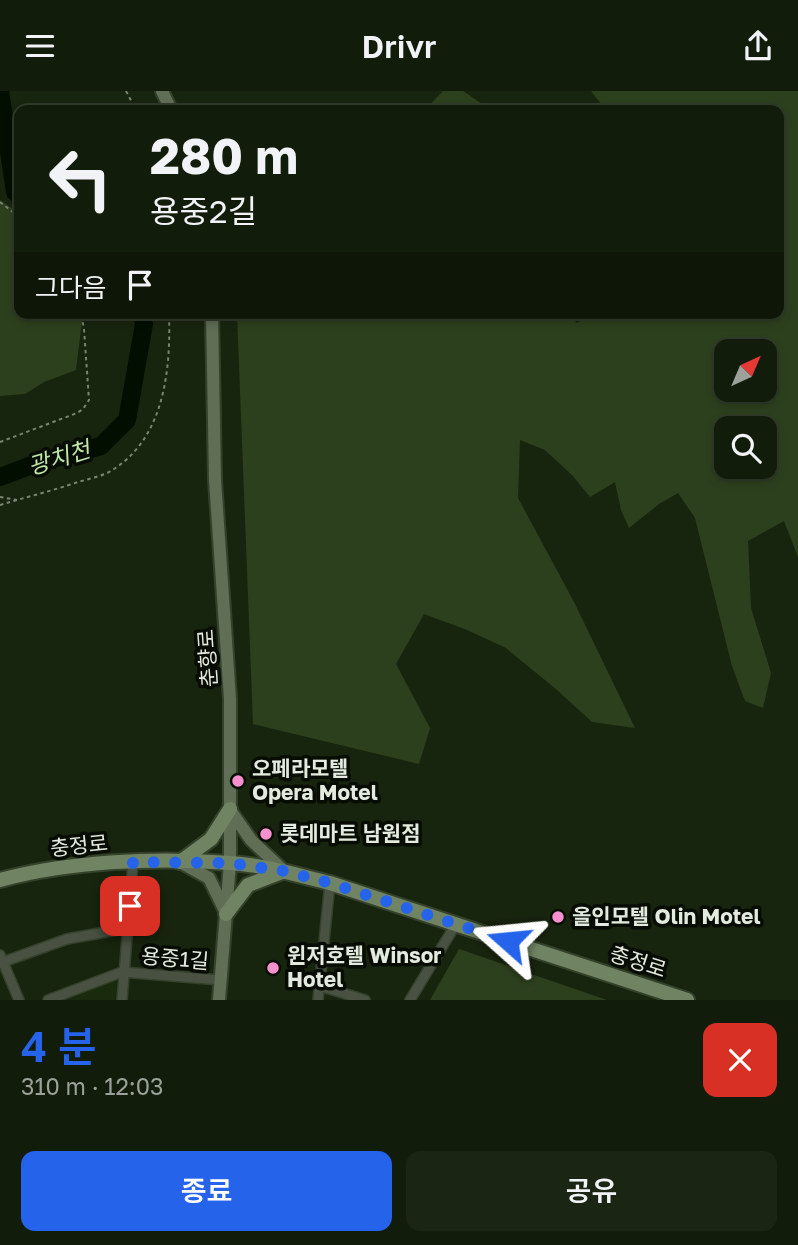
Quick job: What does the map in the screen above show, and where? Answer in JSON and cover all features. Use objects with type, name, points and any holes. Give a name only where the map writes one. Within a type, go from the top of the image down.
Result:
[{"type":"main road","points":[[180,862],[211,839],[230,809]]},
{"type":"main road","name":"충정로","points":[[0,880],[78,864],[133,862],[230,863],[284,871],[330,883],[687,1000]]},
{"type":"main road","points":[[226,914],[248,885],[284,871]]},
{"type":"street","name":"춘향로","points":[[212,319],[215,479],[230,699],[230,863],[219,1000]]},
{"type":"street","points":[[230,809],[251,840],[284,871]]},
{"type":"street","points":[[122,1000],[122,972],[133,862]]},
{"type":"street","points":[[180,862],[209,878],[226,914]]},
{"type":"street","points":[[318,1000],[330,883]]},
{"type":"street","points":[[410,1000],[456,924]]},
{"type":"street","name":"용중1길","points":[[1,960],[67,939],[128,927]]},
{"type":"street","points":[[1,960],[19,1000]]},
{"type":"street","name":"용중1길","points":[[48,1000],[122,972],[220,981]]},
{"type":"street","points":[[320,986],[365,1000]]},
{"type":"path","points":[[0,202],[14,213]]},
{"type":"path","points":[[0,442],[77,413],[89,400],[82,319]]},
{"type":"path","points":[[0,505],[106,473],[127,460],[138,448],[153,427],[166,378],[169,319]]},
{"type":"path","points":[[0,497],[18,500]]},
{"type":"shaded area","points":[[443,91],[463,91],[482,105],[430,105]]},
{"type":"shaded area","points":[[591,91],[798,91],[798,557],[784,521],[748,541],[751,608],[771,673],[763,708],[745,701],[732,666],[695,518],[678,493],[629,528],[621,510],[615,482],[590,497],[572,475],[545,450],[520,440],[518,498],[574,602],[635,728],[592,722],[506,648],[424,614],[396,664],[430,728],[419,764],[253,724],[237,319],[573,319],[577,323],[585,319],[784,319],[784,105],[602,105]]},
{"type":"shaded area","points":[[0,200],[14,210],[14,319],[82,319],[76,370],[44,382],[25,394],[0,396]]},
{"type":"shaded area","points":[[459,949],[607,1000],[430,1000]]},
{"type":"shaded area","points":[[114,980],[117,984],[115,1000],[68,1000]]},
{"type":"waterway","name":"광치천","points":[[0,91],[14,185]]},
{"type":"waterway","name":"광치천","points":[[0,477],[37,463],[101,446],[127,420],[143,319]]},
{"type":"place","name":"오페라모텔 Opera Motel","points":[[238,781]]},
{"type":"place","name":"롯데마트 남원점","points":[[266,834]]},
{"type":"place","name":"올인모텔 Olin Motel","points":[[558,917]]},
{"type":"place","name":"윈저호텔 Winsor Hotel","points":[[273,968]]},
{"type":"route","points":[[130,906],[133,862],[230,863],[284,871],[330,883],[508,941]]}]
